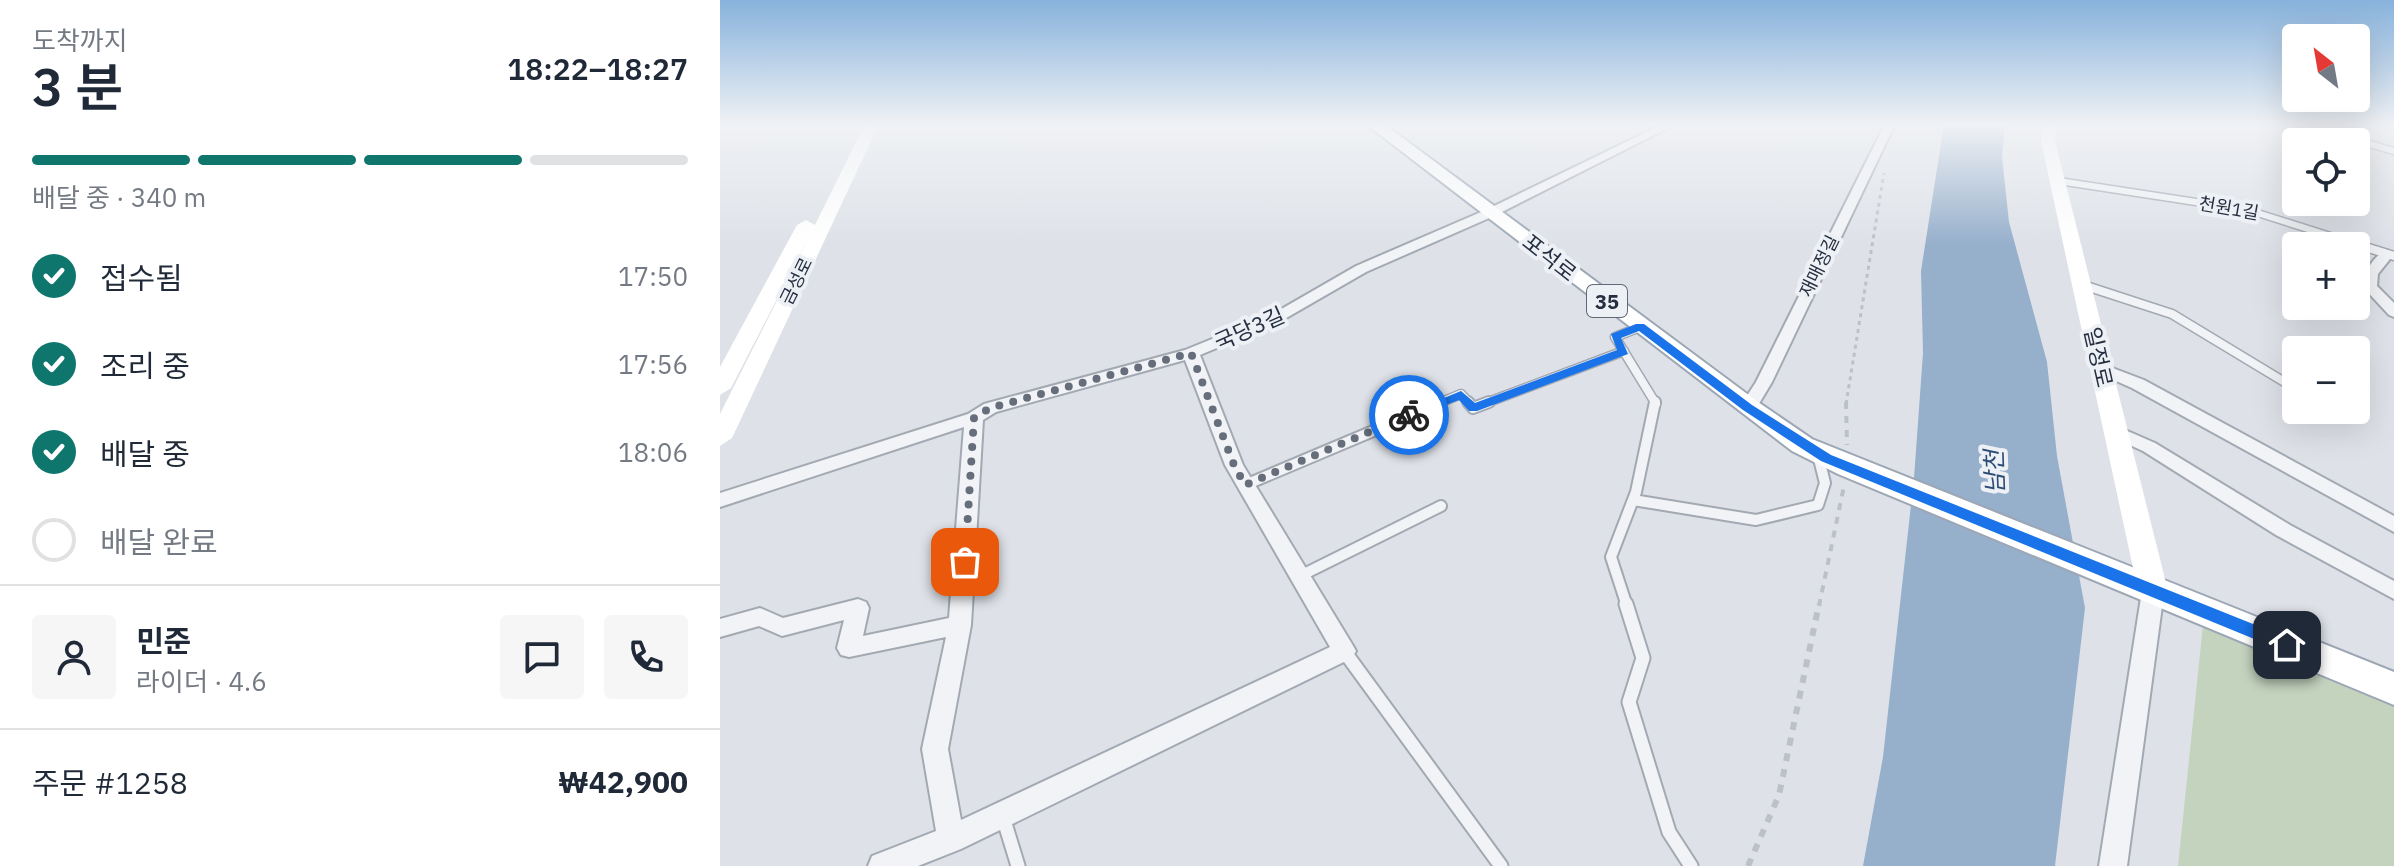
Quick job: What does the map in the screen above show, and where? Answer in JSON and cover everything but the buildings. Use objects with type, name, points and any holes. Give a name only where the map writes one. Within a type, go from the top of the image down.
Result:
[{"type":"main road","name":"포석로","points":[[1428,164],[1748,408],[1817,453],[1848,467]]},
{"type":"main road","name":"35","points":[[1848,467],[2394,689]]},
{"type":"street","name":"금성로","points":[[720,388],[838,164]]},
{"type":"street","name":"금성로","points":[[720,438],[852,164]]},
{"type":"street","name":"국당3길","points":[[720,500],[974,418],[990,408],[1191,353],[1276,318],[1361,269],[1492,212],[1589,164]]},
{"type":"street","name":"재매정길","points":[[1748,408],[1764,382],[1870,164]]},
{"type":"street","name":"일정로","points":[[2054,164],[2153,591]]},
{"type":"street","points":[[2391,255],[2371,274],[2370,287],[2394,312]]},
{"type":"street","points":[[882,866],[951,839],[1344,651],[1234,465],[1191,353]]},
{"type":"street","points":[[2102,369],[2138,384],[2394,525]]},
{"type":"street","points":[[951,839],[935,749],[960,625],[974,418]]},
{"type":"street","points":[[2116,432],[2149,447],[2283,530],[2394,591]]},
{"type":"street","points":[[2113,866],[2153,591]]},
{"type":"street","points":[[720,628],[760,617],[782,627],[858,608],[849,648],[960,625]]},
{"type":"lane","name":"천원1길","points":[[2059,181],[2248,210],[2391,255]]},
{"type":"lane","points":[[2083,285],[2172,314],[2282,381]]},
{"type":"lane","points":[[1640,327],[1615,337],[1656,403],[1633,500],[1611,557],[1643,658],[1629,702],[1669,832],[1691,866]]},
{"type":"lane","points":[[1245,485],[1461,394],[1473,408],[1624,351]]},
{"type":"lane","points":[[1633,500],[1756,520],[1818,505],[1825,483],[1817,453]]},
{"type":"lane","points":[[1300,576],[1441,506]]},
{"type":"lane","points":[[1344,651],[1501,866]]},
{"type":"lane","points":[[1002,814],[1018,866]]},
{"type":"path","points":[[1748,866],[1779,795],[1848,467],[1846,395],[1885,167]]},
{"type":"green space","points":[[2203,625],[2394,701],[2394,866],[2178,866]]},
{"type":"water","name":"남천","points":[[1938,164],[2003,164],[2009,222],[2047,362],[2057,456],[2085,608],[2055,866],[1863,866],[1883,757],[1914,478],[1923,353],[1921,271]]},
{"type":"way so far","points":[[965,562],[974,418],[990,408],[1191,353],[1234,465],[1245,485],[1409,415]]},
{"type":"route","points":[[1409,415],[1461,394],[1473,408],[1599,361],[1624,351],[1615,337],[1640,327],[1748,408],[1826,458],[2287,645]]}]
